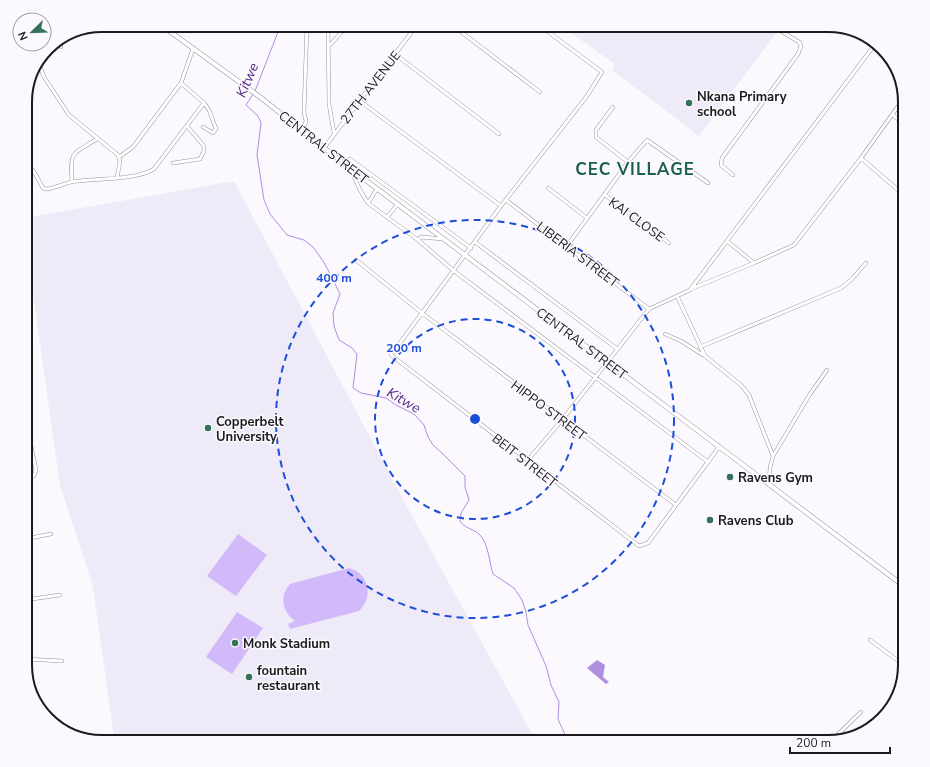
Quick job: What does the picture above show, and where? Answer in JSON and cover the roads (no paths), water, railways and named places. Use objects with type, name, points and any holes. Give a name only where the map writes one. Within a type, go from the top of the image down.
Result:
[{"type":"street","name":"CENTRAL STREET","points":[[169,32],[260,97],[377,189],[898,582]]},
{"type":"street","points":[[303,131],[306,120],[304,112],[307,32]]},
{"type":"street","points":[[328,32],[329,104],[334,133]]},
{"type":"street","points":[[328,47],[342,32]]},
{"type":"street","name":"27TH AVENUE","points":[[324,148],[412,32]]},
{"type":"street","points":[[461,32],[540,92]]},
{"type":"street","points":[[422,313],[466,256],[470,248],[506,200],[587,96],[602,72],[548,32]]},
{"type":"street","points":[[733,175],[721,164],[722,158],[798,54],[801,46],[799,42],[783,32]]},
{"type":"street","points":[[690,290],[872,48]]},
{"type":"street","points":[[117,178],[119,157],[133,147],[181,83],[193,49]]},
{"type":"street","points":[[395,54],[499,134]]},
{"type":"street","points":[[41,68],[44,77],[64,109],[119,157]]},
{"type":"street","points":[[181,83],[204,103],[209,110],[216,129],[212,132],[203,127]]},
{"type":"street","points":[[360,101],[502,206]]},
{"type":"street","points":[[33,170],[43,188],[52,188],[72,182],[117,178],[154,169],[204,103]]},
{"type":"street","points":[[612,107],[596,130],[596,137],[628,162]]},
{"type":"street","points":[[527,461],[562,420],[616,348],[649,309],[794,245],[898,107]]},
{"type":"street","points":[[893,115],[898,119]]},
{"type":"street","points":[[173,163],[196,160],[202,156],[204,146],[187,126]]},
{"type":"street","points":[[72,182],[71,159],[75,153],[97,139]]},
{"type":"street","points":[[566,246],[628,162],[645,142],[650,141],[708,184]]},
{"type":"street","points":[[861,158],[898,190]]},
{"type":"street","points":[[343,163],[348,159],[355,162],[470,248]]},
{"type":"street","points":[[351,169],[360,190],[368,203],[418,240],[454,271],[708,462]]},
{"type":"street","points":[[548,188],[587,218]]},
{"type":"street","points":[[368,203],[377,189]]},
{"type":"street","name":"KAI CLOSE","points":[[604,195],[669,243]]},
{"type":"street","name":"LIBERIA STREET","points":[[506,200],[649,309]]},
{"type":"street","points":[[387,217],[398,204]]},
{"type":"street","points":[[418,240],[421,237],[444,239]]},
{"type":"street","points":[[727,241],[754,263]]},
{"type":"street","points":[[475,242],[616,348]]},
{"type":"street","name":"HIPPO STREET","points":[[356,260],[422,313],[676,505]]},
{"type":"street","points":[[700,347],[841,288],[851,280],[866,263]]},
{"type":"street","points":[[677,296],[705,356]]},
{"type":"street","name":"BEIT STREET","points":[[422,313],[391,355],[635,545],[642,546],[648,543],[676,505]]},
{"type":"street","points":[[665,334],[681,341],[705,356],[746,390],[773,456]]},
{"type":"street","points":[[769,485],[770,468],[773,456],[826,370]]},
{"type":"street","points":[[676,505],[720,447]]},
{"type":"street","points":[[32,450],[36,470],[34,476],[32,476]]},
{"type":"street","points":[[32,538],[51,534]]},
{"type":"street","points":[[32,599],[60,595]]},
{"type":"street","points":[[870,640],[898,661]]},
{"type":"street","points":[[32,659],[62,661]]},
{"type":"street","points":[[838,734],[861,712]]},
{"type":"waterway","name":"Kitwe","points":[[255,91],[278,32]]},
{"type":"waterway","name":"Kitwe","points":[[253,94],[246,105],[258,116],[261,123],[257,155],[264,200],[270,214],[287,235],[304,240],[314,248],[325,264],[340,294],[333,313],[334,326],[339,340],[352,348],[357,354],[353,388],[361,393],[386,398],[414,414],[424,425],[428,437],[433,445],[465,476],[465,487],[469,500],[461,513],[460,521],[480,535],[487,549],[493,574],[514,588],[522,600],[528,625],[546,666],[551,685],[559,702],[558,719],[565,735]]},
{"type":"place","name":"Nkana Primary school","points":[[689,103]]},
{"type":"place","name":"Copperbelt University","points":[[208,428]]},
{"type":"place","name":"Ravens Gym","points":[[730,477]]},
{"type":"place","name":"Ravens Club","points":[[710,520]]},
{"type":"place","name":"Monk Stadium","points":[[235,643]]},
{"type":"place","name":"fountain restaurant","points":[[249,677]]},
{"type":"district","name":"CEC VILLAGE","points":[[635,169]]}]
